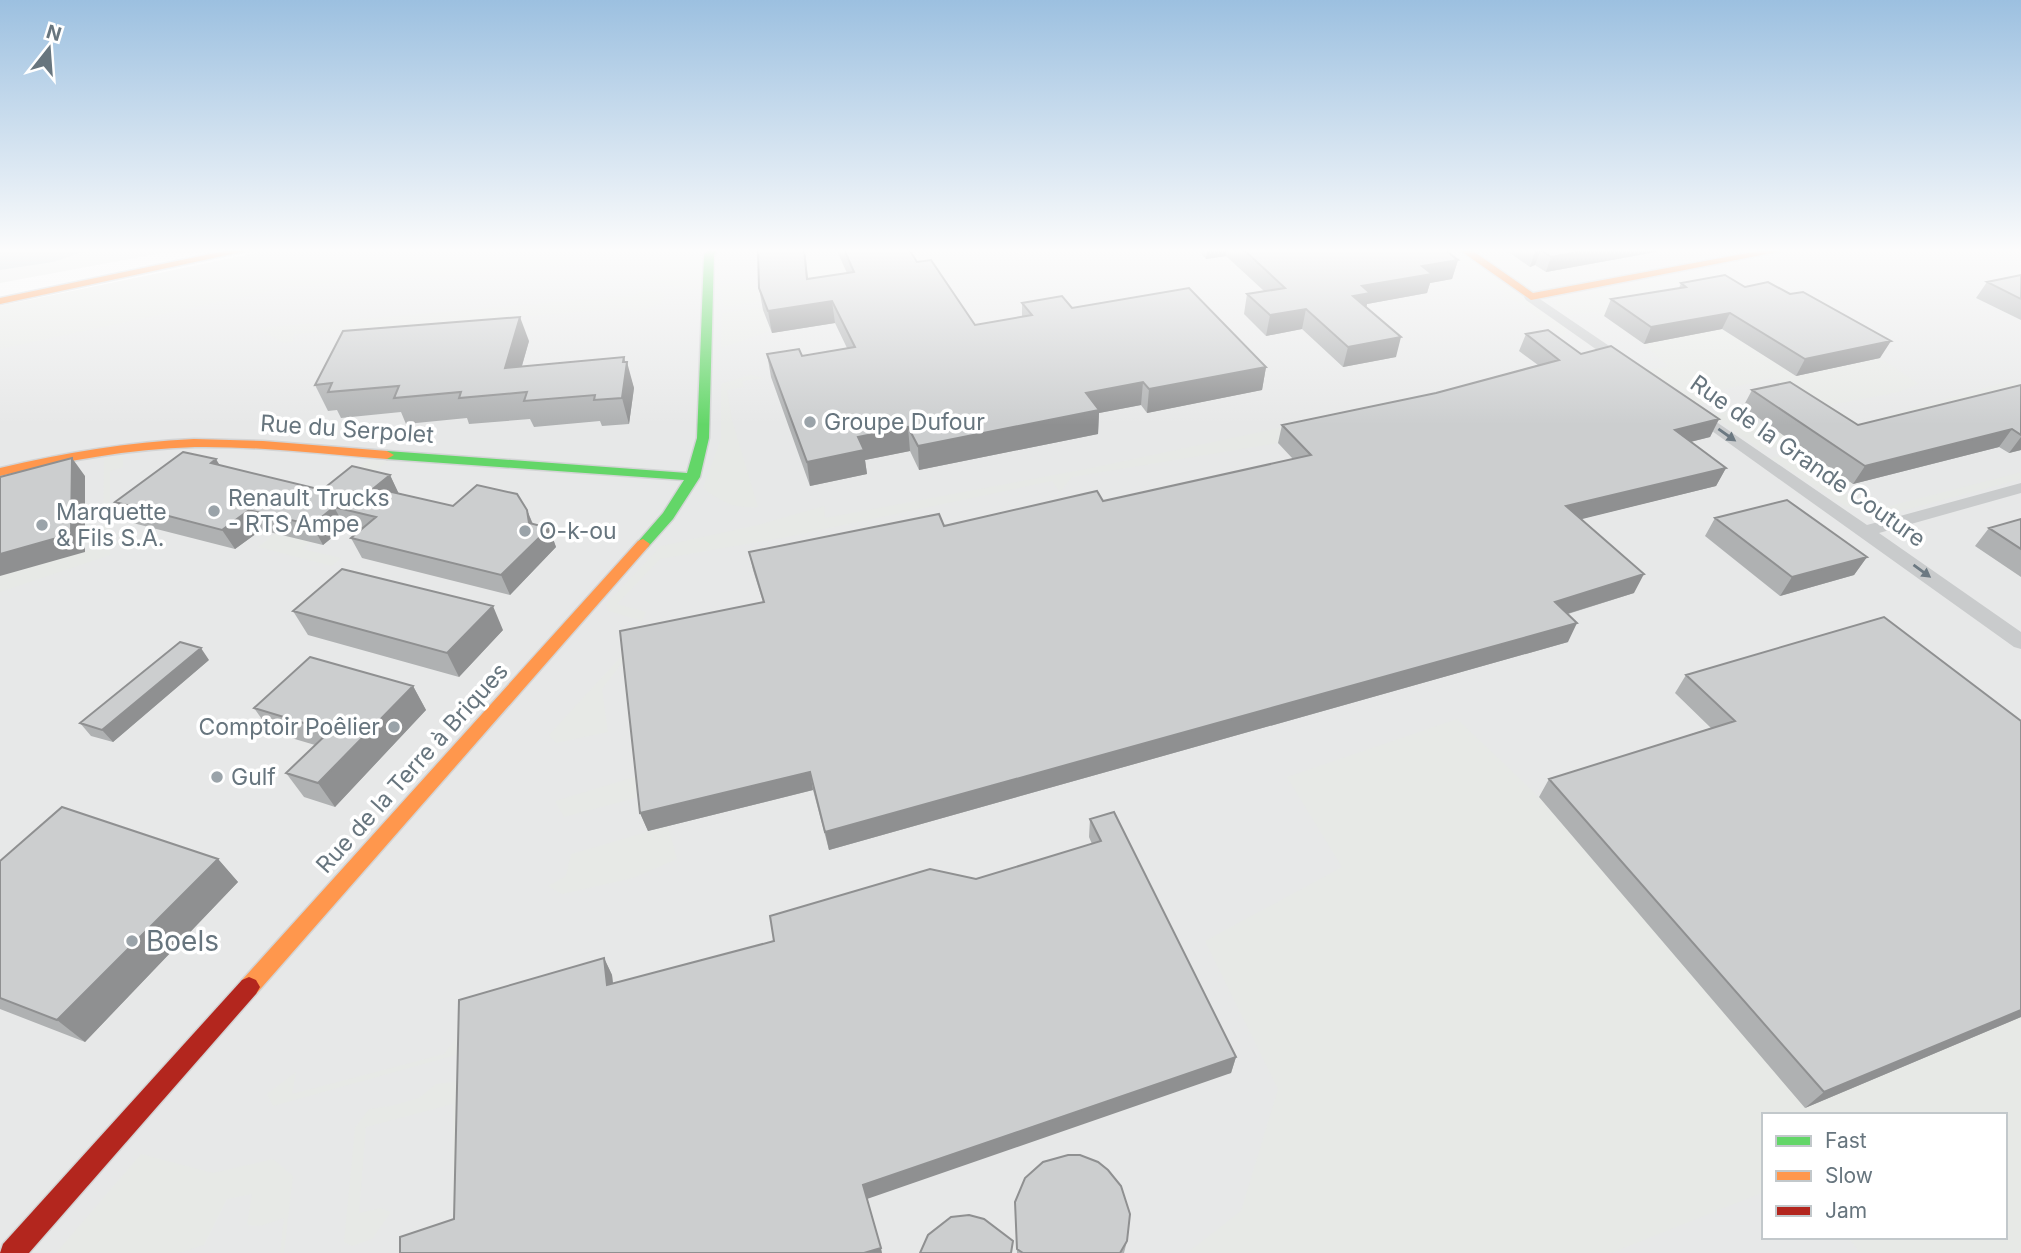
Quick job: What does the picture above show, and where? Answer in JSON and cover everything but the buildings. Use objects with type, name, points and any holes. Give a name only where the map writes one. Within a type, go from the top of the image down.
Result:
[{"type":"main road","name":"Rue de la Terre à Briques","points":[[12,1253],[668,516],[693,477],[705,427],[707,307]]},
{"type":"main road","name":"Rue du Serpolet","points":[[0,472],[56,458],[120,447],[178,442],[225,443],[693,477]]},
{"type":"street","points":[[1546,307],[1636,370]]},
{"type":"street","name":"Rue de la Grande Couture","points":[[1678,400],[2021,642]]},
{"type":"street","points":[[1867,531],[2021,488]]},
{"type":"shaded area","points":[[0,307],[2021,307],[2021,1253],[0,1253]]},
{"type":"shaded area","points":[[0,307],[193,307],[0,349]]},
{"type":"shaded area","points":[[495,307],[649,307],[634,312],[633,308],[294,334],[293,342],[283,343],[259,328]]},
{"type":"shaded area","points":[[762,307],[787,307],[764,313],[770,329],[767,332],[721,348],[722,313]]},
{"type":"shaded area","points":[[1526,307],[1538,307],[1567,328],[1564,337]]},
{"type":"shaded area","points":[[1560,307],[1688,307],[1796,376],[1880,358],[1919,384],[1899,392],[1830,405],[1859,424],[2009,381],[2021,388],[1850,435],[1761,450],[1712,416],[1735,409],[1777,435],[1817,423],[1800,395],[1772,378],[1709,393],[1709,403],[1695,405],[1645,370],[1669,367],[1644,344],[1684,336],[1644,309],[1604,316],[1594,312],[1570,315]]},
{"type":"shaded area","points":[[750,375],[765,378],[742,381],[744,387],[727,390],[732,420],[758,507],[742,507],[716,497],[703,488],[721,439],[721,384]]},
{"type":"shaded area","points":[[1405,401],[1278,443],[1072,477],[1060,492],[1052,481],[782,538],[660,559],[617,604],[646,612],[642,621],[609,611],[605,605],[661,546],[758,525],[824,506],[825,518],[1091,468]]},
{"type":"shaded area","points":[[1808,451],[1853,484],[1837,490],[1879,509],[2021,472],[2021,479],[1886,515],[1845,506],[1771,458]]},
{"type":"shaded area","points":[[123,455],[123,467],[110,471],[110,555],[0,592],[0,576],[103,546],[104,459]]},
{"type":"shaded area","points":[[368,460],[388,461],[297,538],[310,542],[302,549],[341,558],[332,566],[258,547]]},
{"type":"shaded area","points":[[627,650],[628,663],[621,664],[602,689],[608,732],[556,743],[549,735]]},
{"type":"shaded area","points":[[1457,719],[1539,797],[1805,1107],[2021,1017],[2021,1253],[1860,1253],[1850,1239],[2007,1239],[2007,1113],[1762,1113],[1762,1193],[1611,1253],[1187,1253],[1241,1211],[1278,1089],[1205,941],[1342,867],[1287,777]]},
{"type":"shaded area","points":[[641,775],[643,796],[564,817],[555,801]]},
{"type":"shaded area","points":[[668,826],[677,859],[633,878],[562,894],[548,886],[566,876],[571,854]]},
{"type":"shaded area","points":[[455,1039],[470,1044],[470,1051],[273,1106],[267,1094],[296,1072],[292,1094],[444,1054]]},
{"type":"shaded area","points":[[469,1080],[453,1224],[453,1104],[366,1127],[359,1213],[381,1208],[391,1212],[372,1239],[352,1246],[344,1242],[355,1128],[369,1109],[419,1098],[436,1084]]},
{"type":"shaded area","points":[[141,1154],[213,1173],[273,1159],[293,1176],[284,1253],[280,1253],[284,1218],[260,1226],[247,1225],[252,1194],[227,1199],[204,1245],[179,1253],[56,1253]]},
{"type":"traffic: fast","points":[[643,544],[668,516],[693,477],[703,438],[707,307]]},
{"type":"traffic: fast","points":[[387,455],[693,477]]},
{"type":"traffic: slow","points":[[0,472],[110,450],[194,443],[263,445],[387,455]]},
{"type":"traffic: slow","points":[[249,987],[643,544]]},
{"type":"traffic: jam","points":[[12,1253],[249,987]]},
{"type":"place","name":"Groupe Dufour","points":[[810,422]]},
{"type":"place","name":"Renault Trucks - RTS Ampe","points":[[214,511]]},
{"type":"place","name":"Marquette & Fils S.A.","points":[[42,525]]},
{"type":"place","name":"O-k-ou","points":[[525,531]]},
{"type":"place","name":"Comptoir Poêlier","points":[[394,727]]},
{"type":"place","name":"Gulf","points":[[217,777]]},
{"type":"place","name":"Boels","points":[[132,941]]}]
